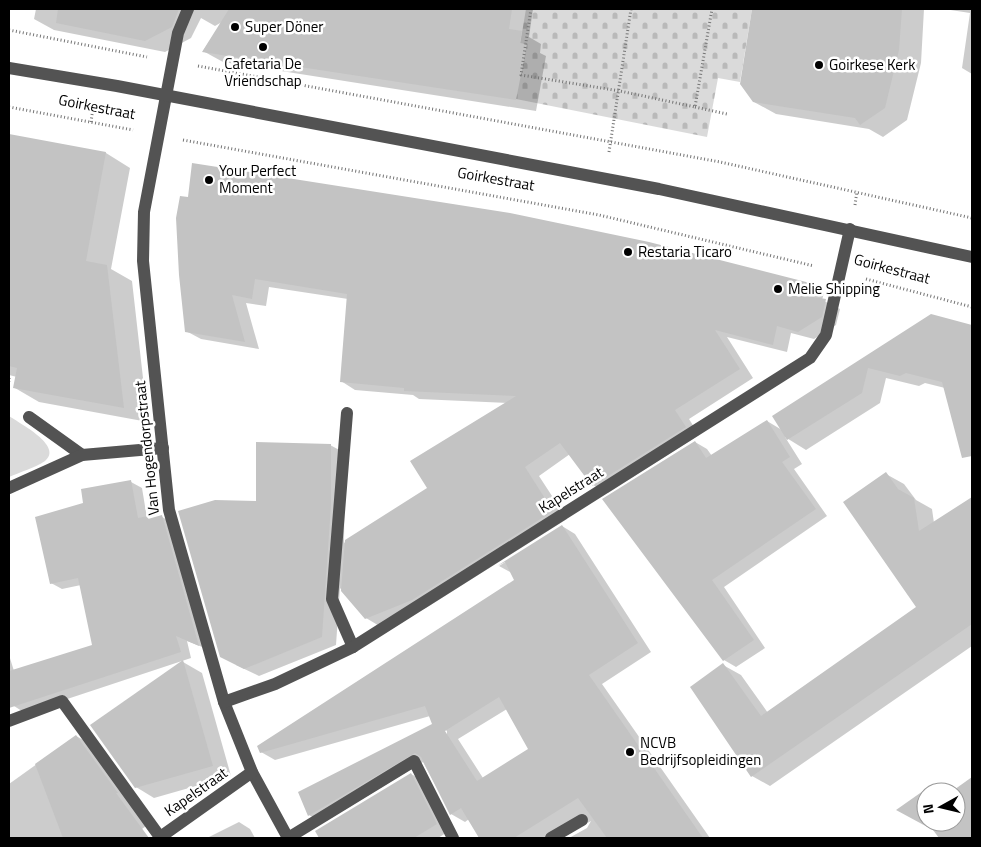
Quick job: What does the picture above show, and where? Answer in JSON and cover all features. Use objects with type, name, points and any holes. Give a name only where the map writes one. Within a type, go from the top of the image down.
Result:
[{"type":"street","name":"Van Hogendorpstraat","points":[[188,9],[178,33],[157,135],[144,212],[143,261],[169,510],[224,702],[252,772],[288,838]]},
{"type":"street","name":"Goirkestraat","points":[[9,68],[165,95],[659,189],[972,257]]},
{"type":"street","name":"Kapelstraat","points":[[224,702],[275,684],[353,647],[810,358],[826,335],[850,229]]},
{"type":"street","points":[[347,413],[332,599],[353,647]]},
{"type":"street","points":[[29,417],[82,454]]},
{"type":"street","points":[[9,488],[82,454],[163,448]]},
{"type":"street","points":[[9,721],[15,717],[62,701],[160,838]]},
{"type":"street","points":[[288,838],[414,761],[453,838]]},
{"type":"street","name":"Kapelstraat","points":[[160,838],[252,772]]},
{"type":"street","points":[[551,838],[582,820]]},
{"type":"path","points":[[531,9],[521,75],[620,91],[727,114]]},
{"type":"path","points":[[615,121],[631,9]]},
{"type":"path","points":[[695,107],[712,9]]},
{"type":"path","points":[[9,30],[172,62],[720,162],[972,218]]},
{"type":"path","name":"Goirkestraat","points":[[9,107],[599,215],[840,272],[972,307]]},
{"type":"green space","points":[[526,9],[752,9],[740,82],[718,78],[707,137],[511,98]]},
{"type":"green space","points":[[9,416],[30,429],[45,442],[49,449],[49,455],[45,461],[9,477]]},
{"type":"building","points":[[58,9],[179,9],[172,27],[145,41],[56,23]]},
{"type":"building","points":[[229,9],[512,9],[509,29],[522,31],[520,43],[527,44],[516,100],[202,52]]},
{"type":"building","name":"Goirkese Kerk","points":[[752,9],[902,9],[899,50],[885,108],[860,125],[855,118],[753,102],[740,84]]},
{"type":"building","points":[[9,134],[106,152],[86,261],[107,265],[124,408],[13,388],[17,368],[9,366]]},
{"type":"building","points":[[192,163],[510,213],[649,242],[810,283],[807,296],[826,299],[822,317],[798,332],[777,326],[773,345],[715,330],[740,369],[675,410],[686,427],[592,486],[560,443],[525,467],[553,511],[412,600],[365,619],[341,591],[345,540],[427,488],[410,461],[516,396],[404,391],[404,388],[340,382],[347,294],[255,279],[252,299],[232,295],[245,342],[185,332],[176,218],[180,196],[188,197]]},
{"type":"building","points":[[931,314],[972,325],[972,456],[962,458],[942,382],[906,373],[900,376],[868,368],[862,393],[787,440],[772,416]]},
{"type":"building","points":[[767,420],[790,457],[782,462],[816,509],[712,580],[754,640],[723,661],[602,499],[695,441],[706,458]]},
{"type":"building","points":[[256,442],[331,444],[331,505],[322,637],[244,669],[220,657],[178,511],[215,500],[256,501]]},
{"type":"building","points":[[886,472],[898,489],[914,498],[919,531],[972,497],[972,624],[751,777],[690,687],[723,663],[761,716],[916,607],[843,502]]},
{"type":"building","points":[[131,480],[138,518],[148,516],[148,519],[162,515],[199,646],[176,636],[181,652],[9,708],[9,671],[92,645],[78,578],[50,584],[35,517],[83,503],[81,489]]},
{"type":"building","points":[[562,525],[638,643],[589,675],[703,838],[607,838],[578,798],[514,838],[479,838],[461,808],[450,815],[421,757],[415,753],[308,816],[298,792],[432,724],[425,706],[260,753],[257,746],[514,580],[505,562],[497,566]],"holes":[[[499,697],[528,749],[477,781],[445,731]]]},
{"type":"building","points":[[183,660],[213,766],[135,788],[90,725]]},
{"type":"building","points":[[76,735],[149,838],[63,838],[35,764]]},
{"type":"building","points":[[411,773],[437,824],[414,838],[319,838],[315,831]]},
{"type":"building","points":[[972,777],[972,838],[939,838],[934,832],[966,832],[965,782]]},
{"type":"building","points":[[916,796],[916,821],[896,810]]},
{"type":"place","name":"Super Döner","points":[[235,27]]},
{"type":"place","name":"Cafetaria De Vriendschap","points":[[263,47]]},
{"type":"place","name":"Goirkese Kerk","points":[[819,65]]},
{"type":"place","name":"Your Perfect Moment","points":[[209,180]]},
{"type":"place","name":"Restaria Ticaro","points":[[628,252]]},
{"type":"place","name":"Melie Shipping","points":[[778,289]]},
{"type":"place","name":"NCVB Bedrijfsopleidingen","points":[[630,752]]}]
